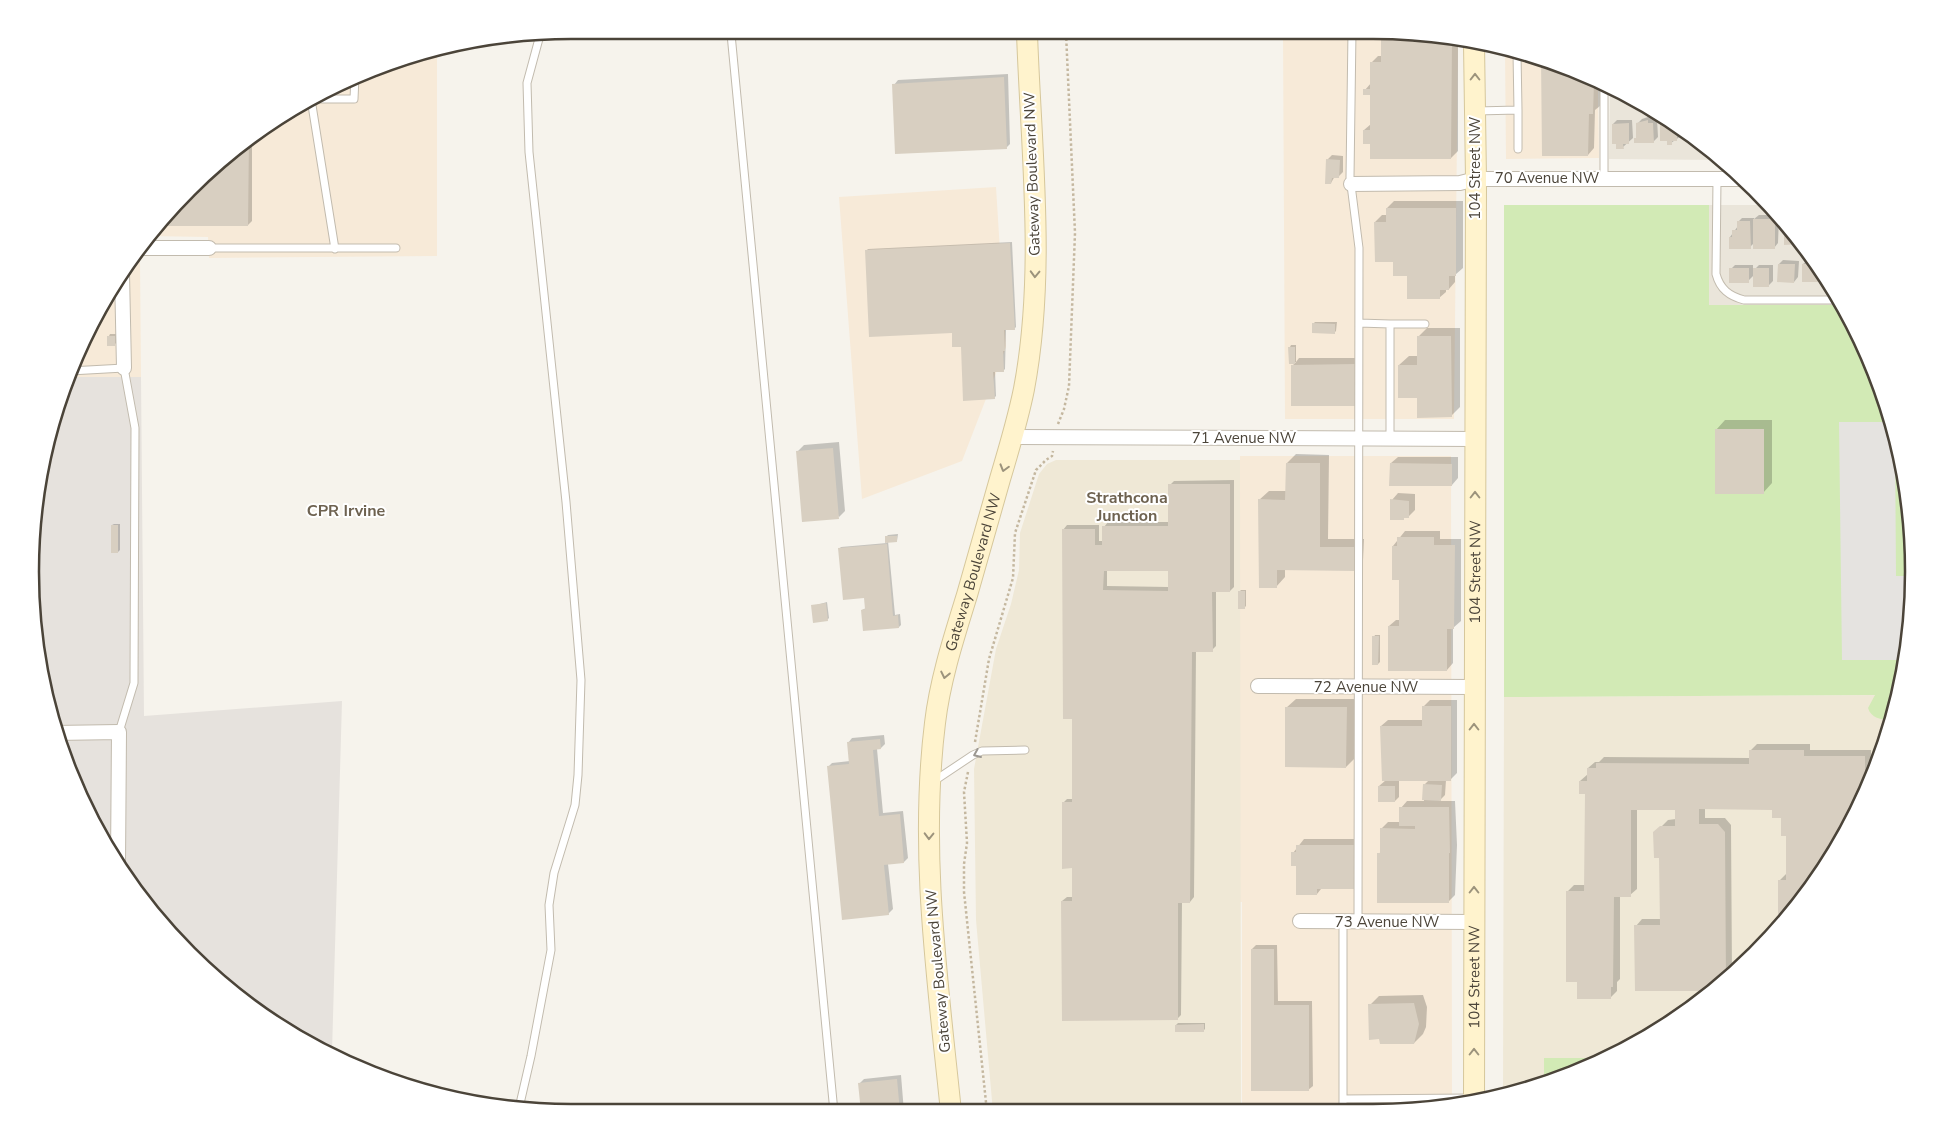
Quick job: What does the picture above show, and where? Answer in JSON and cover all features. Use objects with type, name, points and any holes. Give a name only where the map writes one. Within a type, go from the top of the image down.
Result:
[{"type":"main road","name":"Gateway Boulevard NW","points":[[950,1104],[932,911],[928,846],[930,784],[935,721],[945,671],[1012,437],[1024,390],[1032,338],[1036,268],[1034,174],[1027,39]]},
{"type":"main road","name":"104 Street NW","points":[[1474,49],[1476,179],[1474,1094]]},
{"type":"street","name":"70 Avenue NW","points":[[1351,184],[1460,183],[1476,179],[1733,180]]},
{"type":"street","points":[[148,248],[210,248]]},
{"type":"street","points":[[122,286],[124,368]]},
{"type":"street","name":"71 Avenue NW","points":[[1012,437],[1475,438]]},
{"type":"street","name":"72 Avenue NW","points":[[1258,686],[1474,687]]},
{"type":"street","points":[[64,733],[119,732],[118,850]]},
{"type":"street","name":"73 Avenue NW","points":[[1300,921],[1474,922]]},
{"type":"lane","points":[[731,39],[833,1104]]},
{"type":"lane","points":[[1352,39],[1351,184],[1359,248],[1358,921]]},
{"type":"lane","points":[[520,1102],[531,1056],[550,950],[549,905],[554,873],[575,805],[578,774],[581,680],[566,502],[529,152],[527,83],[538,40]]},
{"type":"lane","points":[[1517,59],[1518,149]]},
{"type":"lane","points":[[326,99],[354,99],[355,85]]},
{"type":"lane","points":[[1604,92],[1604,178]]},
{"type":"lane","points":[[312,106],[335,248]]},
{"type":"lane","points":[[1475,111],[1518,110]]},
{"type":"lane","points":[[1717,179],[1716,274],[1719,283],[1725,291],[1734,297],[1744,300],[1831,300]]},
{"type":"lane","points":[[210,248],[396,248]]},
{"type":"lane","points":[[1359,323],[1425,324]]},
{"type":"lane","points":[[1390,324],[1390,438]]},
{"type":"lane","points":[[78,371],[124,368],[135,428],[134,683],[119,732]]},
{"type":"lane","points":[[930,784],[982,751],[1025,750]]},
{"type":"lane","points":[[1343,921],[1343,1104]]},
{"type":"lane","points":[[1343,1099],[1448,1099]]},
{"type":"path","points":[[1059,420],[1067,399],[1070,377],[1075,248],[1066,39]]},
{"type":"path","points":[[974,749],[989,659],[1013,578],[1015,533],[1036,470],[1052,456]]},
{"type":"path","points":[[969,767],[964,792],[967,843],[964,864],[964,892],[986,1104]]},
{"type":"shaded area","points":[[1283,39],[1407,40],[1458,46],[1454,419],[1285,419]]},
{"type":"shaded area","points":[[437,56],[437,256],[209,258],[208,237],[158,236],[171,220],[220,171],[247,149],[305,110],[368,79]]},
{"type":"shaded area","points":[[1505,56],[1544,67],[1598,89],[1599,158],[1506,159]]},
{"type":"shaded area","points":[[1610,95],[1639,110],[1710,160],[1609,159]]},
{"type":"shaded area","points":[[996,187],[1006,347],[962,461],[862,499],[839,197]]},
{"type":"shaded area","points":[[1709,205],[1759,205],[1795,247],[1834,305],[1709,305]]},
{"type":"shaded area","points":[[139,261],[140,261],[141,377],[76,377],[110,305]]},
{"type":"shaded area","points":[[76,377],[141,377],[144,716],[342,701],[332,1047],[305,1033],[247,994],[220,972],[171,923],[149,896],[110,838],[79,775],[67,743],[49,675],[43,641],[39,572],[43,502],[49,468],[57,434]]},
{"type":"shaded area","points":[[1839,422],[1883,422],[1895,469],[1896,576],[1905,576],[1901,641],[1898,660],[1842,660]]},
{"type":"shaded area","points":[[1240,456],[1451,456],[1452,1098],[1407,1103],[1372,1104],[1242,1104],[1242,902],[1237,902]]},
{"type":"shaded area","points":[[1056,460],[1240,460],[1241,1104],[992,1104],[976,920],[974,769],[996,649],[1011,604],[1019,570],[1020,533],[1039,474],[1047,464]]},
{"type":"shaded area","points":[[1890,695],[1877,743],[1865,775],[1834,838],[1795,896],[1749,948],[1697,994],[1639,1033],[1576,1064],[1544,1076],[1503,1088],[1504,697]]},
{"type":"green space","points":[[1504,205],[1709,205],[1709,305],[1834,305],[1865,368],[1877,400],[1895,468],[1901,502],[1905,572],[1901,641],[1884,720],[1877,718],[1869,711],[1868,708],[1875,695],[1504,697]]},
{"type":"green space","points":[[1544,1058],[1589,1058],[1576,1064],[1544,1076]]},
{"type":"building","points":[[1381,39],[1452,45],[1451,159],[1370,159],[1370,144],[1363,144],[1363,130],[1370,130],[1370,95],[1363,95],[1363,89],[1370,89],[1370,62],[1381,62]]},
{"type":"building","points":[[1541,66],[1594,87],[1593,114],[1589,114],[1588,156],[1542,156]]},
{"type":"building","points":[[1004,77],[1007,149],[895,154],[892,84]]},
{"type":"building","points":[[1648,120],[1648,123],[1653,123],[1654,143],[1634,143],[1636,123]]},
{"type":"building","points":[[1629,123],[1629,144],[1623,144],[1624,149],[1616,149],[1616,144],[1612,144],[1612,124]]},
{"type":"building","points":[[1660,124],[1677,135],[1677,141],[1672,141],[1672,145],[1667,145],[1667,141],[1660,141]]},
{"type":"building","points":[[249,148],[248,226],[166,226],[220,171]]},
{"type":"building","points":[[1326,159],[1340,160],[1339,178],[1332,178],[1331,184],[1325,184]]},
{"type":"building","points":[[1386,208],[1456,208],[1456,276],[1449,276],[1449,290],[1440,290],[1440,299],[1407,299],[1407,276],[1393,276],[1393,262],[1375,262],[1374,222],[1386,222]]},
{"type":"building","points":[[1753,219],[1772,219],[1775,222],[1775,249],[1753,249]]},
{"type":"building","points":[[1737,221],[1750,221],[1751,249],[1729,249],[1729,237],[1732,237],[1732,230],[1737,230]]},
{"type":"building","points":[[1784,234],[1793,244],[1784,245]]},
{"type":"building","points":[[1010,243],[1015,330],[1004,330],[1004,372],[993,372],[995,399],[963,401],[961,347],[952,347],[952,333],[869,337],[865,250]]},
{"type":"building","points":[[1778,264],[1795,264],[1794,283],[1777,282]]},
{"type":"building","points":[[1802,264],[1807,264],[1819,282],[1802,282]]},
{"type":"building","points":[[1729,268],[1749,268],[1749,283],[1729,283]]},
{"type":"building","points":[[1753,268],[1769,268],[1769,287],[1753,287]]},
{"type":"building","points":[[1312,323],[1335,324],[1335,334],[1312,333]]},
{"type":"building","points":[[107,336],[115,336],[115,346],[107,346]]},
{"type":"building","points":[[1417,336],[1451,336],[1452,417],[1417,418],[1417,398],[1398,398],[1398,365],[1417,365]]},
{"type":"building","points":[[1288,347],[1295,347],[1295,364],[1289,364]]},
{"type":"building","points":[[1355,364],[1355,406],[1291,406],[1291,365]]},
{"type":"building","points":[[1715,429],[1764,429],[1764,494],[1715,494]]},
{"type":"building","points":[[833,448],[839,519],[802,522],[796,451]]},
{"type":"building","points":[[1286,463],[1320,463],[1320,547],[1355,547],[1355,571],[1277,570],[1277,588],[1259,588],[1258,499],[1285,500]]},
{"type":"building","points":[[1390,463],[1452,464],[1452,486],[1389,486]]},
{"type":"building","points":[[1168,484],[1230,484],[1230,592],[1212,592],[1213,652],[1192,652],[1190,903],[1178,903],[1178,1020],[1062,1021],[1061,901],[1072,901],[1072,868],[1062,869],[1062,802],[1072,802],[1072,719],[1063,719],[1062,529],[1095,529],[1095,545],[1102,545],[1102,526],[1168,526]],"holes":[[[1104,571],[1168,571],[1168,591],[1103,590]]]},
{"type":"building","points":[[1390,499],[1409,501],[1409,518],[1390,520]]},
{"type":"building","points":[[111,525],[118,525],[118,553],[111,553]]},
{"type":"building","points":[[885,536],[897,536],[897,542],[885,543]]},
{"type":"building","points":[[1397,537],[1434,537],[1434,545],[1455,545],[1454,629],[1447,629],[1447,671],[1388,671],[1388,626],[1399,626],[1399,580],[1392,580],[1392,546],[1397,546]]},
{"type":"building","points":[[887,544],[893,616],[898,615],[899,628],[863,631],[861,610],[865,609],[864,598],[843,600],[838,548]]},
{"type":"building","points":[[1238,591],[1245,591],[1245,609],[1238,609]]},
{"type":"building","points":[[826,603],[828,621],[813,623],[811,605]]},
{"type":"building","points":[[1372,636],[1379,636],[1378,665],[1372,665]]},
{"type":"building","points":[[1422,706],[1451,706],[1451,781],[1382,781],[1380,726],[1422,726]]},
{"type":"building","points":[[1285,707],[1347,707],[1346,768],[1285,767]]},
{"type":"building","points":[[880,739],[881,749],[873,750],[879,816],[900,814],[904,863],[884,865],[889,915],[842,920],[827,766],[849,764],[847,742]]},
{"type":"building","points":[[1749,750],[1804,750],[1804,756],[1865,756],[1865,775],[1834,838],[1795,896],[1778,917],[1778,880],[1786,880],[1786,836],[1781,836],[1781,818],[1772,818],[1772,810],[1699,809],[1699,824],[1718,824],[1725,832],[1726,970],[1701,991],[1635,991],[1634,925],[1660,925],[1659,858],[1654,858],[1653,832],[1660,826],[1675,826],[1675,810],[1631,810],[1631,897],[1614,897],[1613,987],[1611,987],[1611,999],[1577,999],[1577,982],[1566,982],[1566,891],[1584,891],[1585,794],[1579,794],[1579,781],[1587,781],[1587,768],[1596,768],[1596,763],[1749,764]]},
{"type":"building","points":[[1423,784],[1442,785],[1441,801],[1422,800]]},
{"type":"building","points":[[1378,786],[1395,786],[1395,802],[1378,802]]},
{"type":"building","points":[[1399,807],[1449,807],[1449,903],[1377,903],[1377,853],[1380,853],[1380,828],[1415,829],[1415,826],[1399,826]]},
{"type":"building","points":[[1296,845],[1355,845],[1355,889],[1317,889],[1317,895],[1296,895],[1296,866],[1291,866],[1291,852],[1296,852]]},
{"type":"building","points":[[1251,949],[1274,949],[1274,1005],[1309,1005],[1309,1091],[1251,1091]]},
{"type":"building","points":[[1414,1003],[1419,1024],[1414,1044],[1380,1044],[1379,1039],[1369,1040],[1368,1004]]},
{"type":"building","points":[[1204,1024],[1204,1032],[1175,1032],[1175,1025]]},
{"type":"building","points":[[897,1079],[899,1104],[860,1104],[858,1083]]},
{"type":"district","name":"Strathcona Junction","points":[[1127,506]]},
{"type":"district","name":"CPR Irvine","points":[[346,510]]}]
